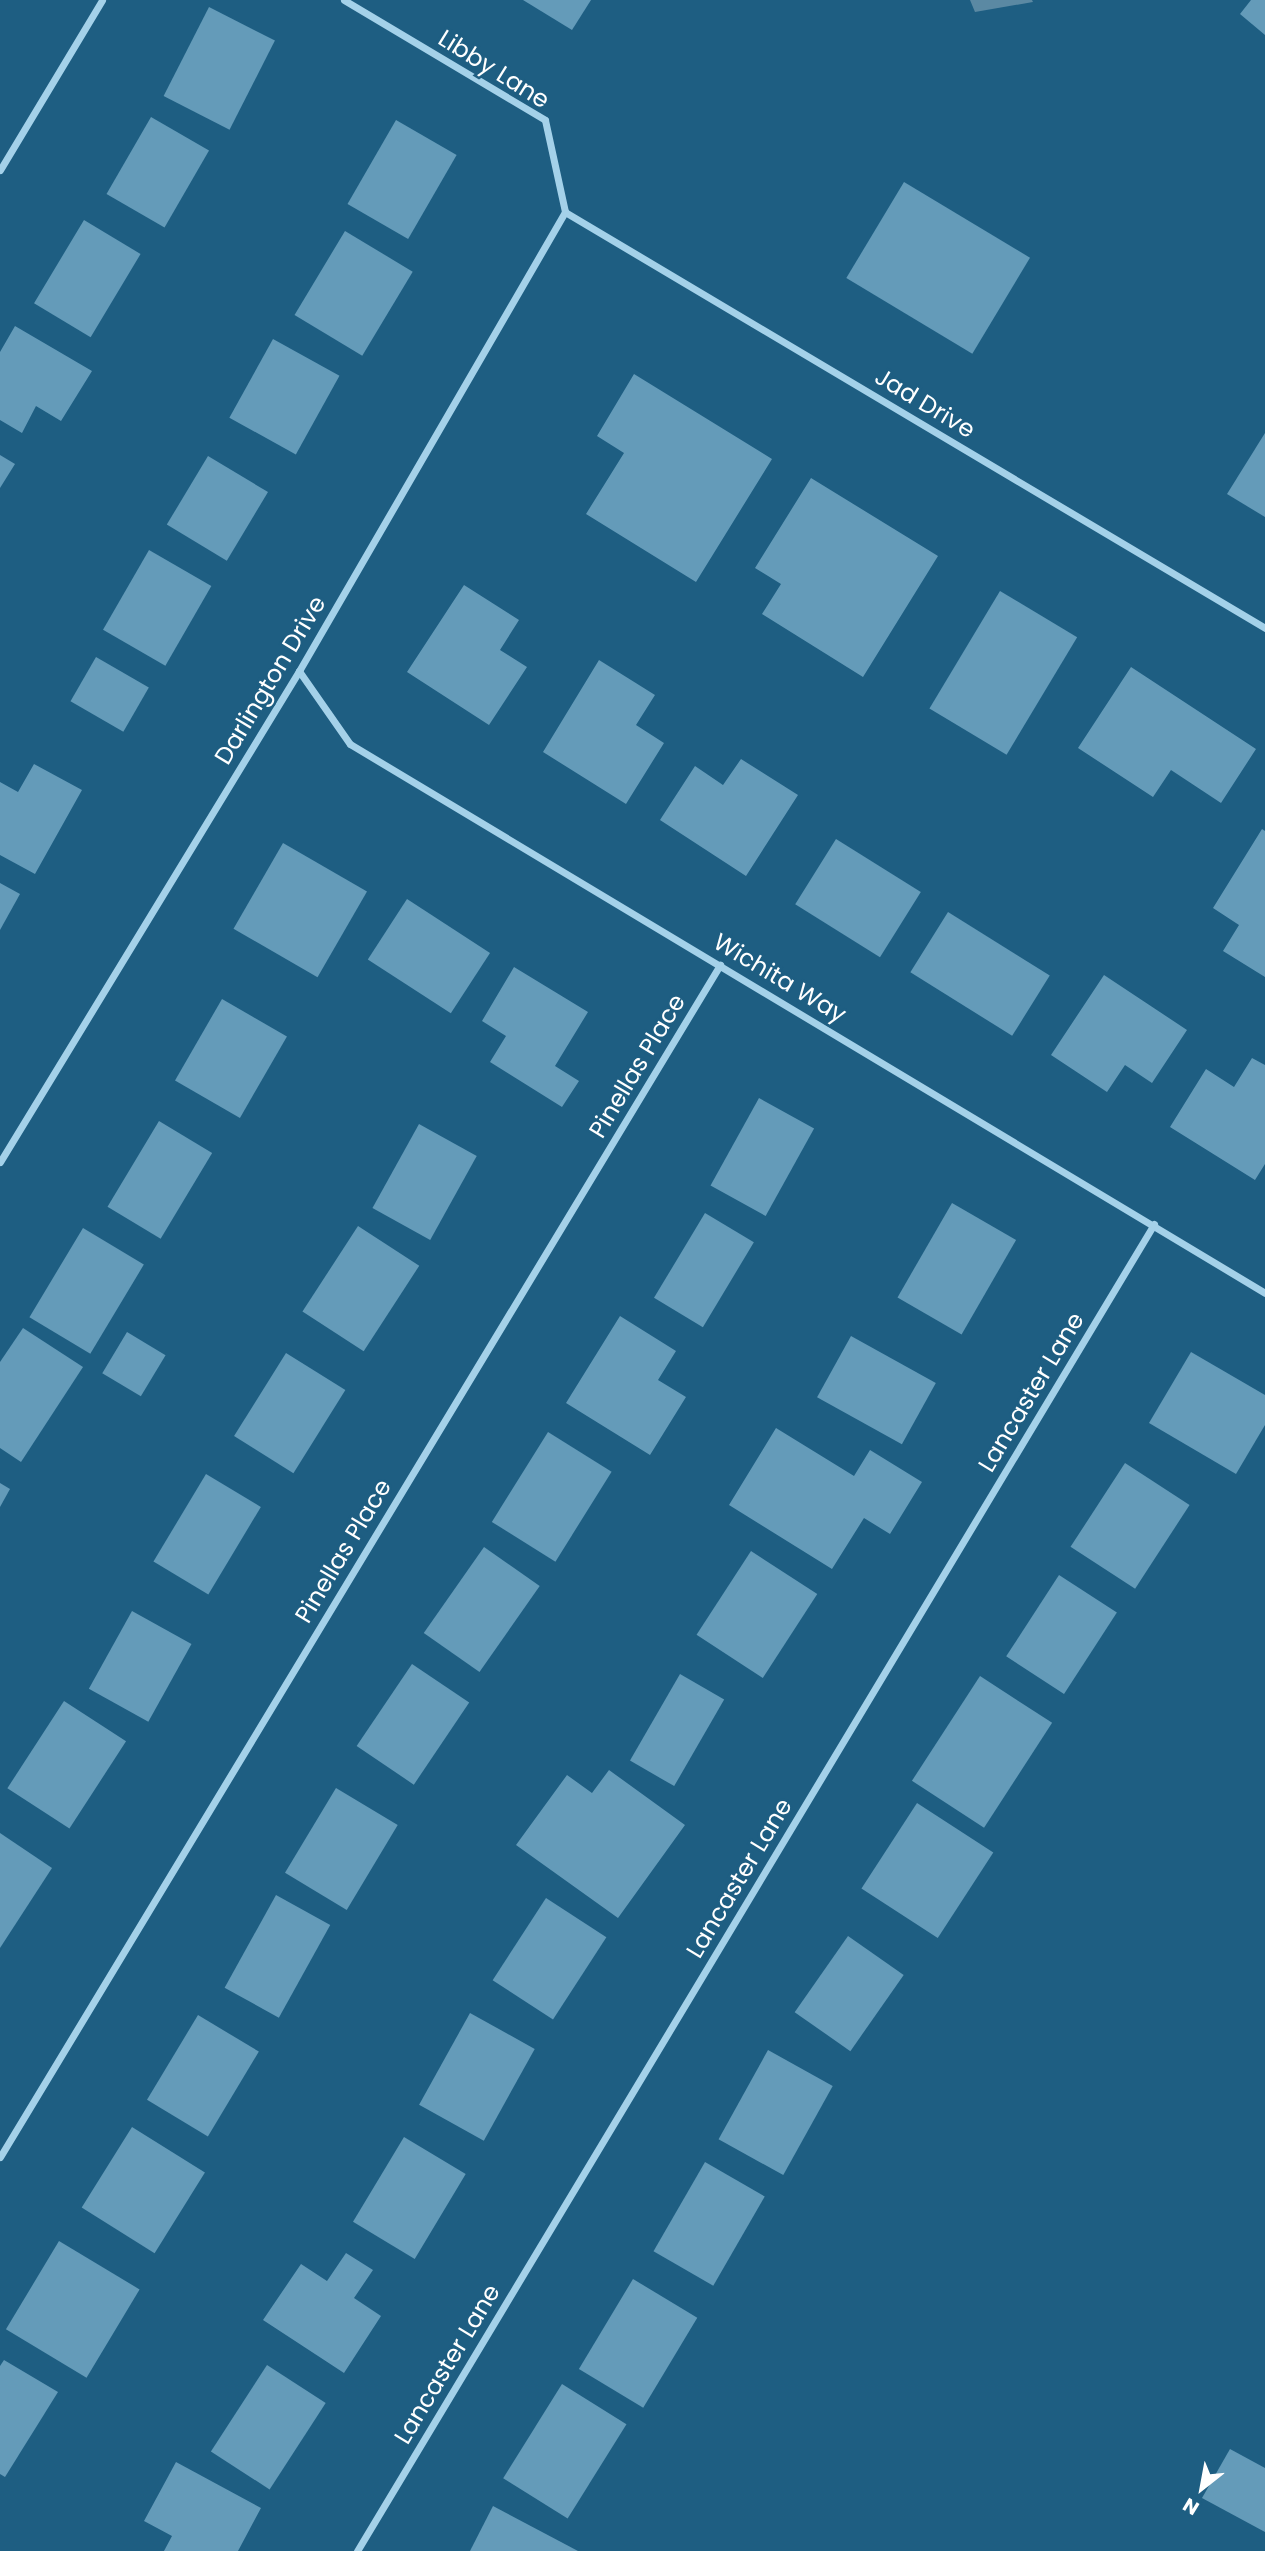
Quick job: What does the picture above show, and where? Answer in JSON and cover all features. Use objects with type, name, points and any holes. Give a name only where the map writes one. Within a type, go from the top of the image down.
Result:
[{"type":"street","points":[[0,170],[102,0]]},
{"type":"street","name":"Libby Lane","points":[[344,0],[545,120],[565,212]]},
{"type":"street","name":"Jad Drive","points":[[565,212],[1265,628]]},
{"type":"street","name":"Darlington Drive","points":[[0,1162],[299,671],[565,212]]},
{"type":"street","name":"Wichita Way","points":[[299,671],[350,744],[1265,1293]]},
{"type":"street","name":"Pinellas Place","points":[[0,2157],[720,965]]},
{"type":"street","name":"Lancaster Lane","points":[[357,2551],[1154,1224]]},
{"type":"water","points":[[970,0],[1032,0],[1033,2],[975,12]]},
{"type":"building","points":[[523,0],[591,0],[572,30]]},
{"type":"building","points":[[1251,0],[1265,0],[1265,35],[1240,14]]},
{"type":"building","points":[[209,7],[275,41],[230,130],[164,96]]},
{"type":"building","points":[[151,117],[209,150],[165,228],[107,194]]},
{"type":"building","points":[[396,120],[457,155],[408,239],[348,204]]},
{"type":"building","points":[[904,182],[1030,258],[972,354],[846,278]]},
{"type":"building","points":[[84,220],[141,254],[91,337],[34,303]]},
{"type":"building","points":[[345,231],[413,272],[362,356],[295,315]]},
{"type":"building","points":[[15,326],[92,371],[61,421],[36,406],[22,433],[0,420],[0,352]]},
{"type":"building","points":[[273,339],[339,376],[296,455],[229,418]]},
{"type":"building","points":[[634,374],[772,459],[696,582],[586,514],[624,453],[597,436]]},
{"type":"building","points":[[1265,433],[1265,517],[1227,494]]},
{"type":"building","points":[[0,455],[15,464],[0,488]]},
{"type":"building","points":[[208,456],[268,492],[227,561],[167,525]]},
{"type":"building","points":[[811,478],[938,556],[863,677],[762,614],[781,584],[755,568]]},
{"type":"building","points":[[149,550],[211,586],[165,666],[103,630]]},
{"type":"building","points":[[464,585],[519,620],[500,650],[527,667],[489,725],[407,672]]},
{"type":"building","points":[[1000,591],[1077,637],[1007,755],[929,708]]},
{"type":"building","points":[[96,657],[149,688],[123,732],[70,701]]},
{"type":"building","points":[[599,660],[655,695],[636,725],[664,743],[626,804],[543,752]]},
{"type":"building","points":[[1131,667],[1256,749],[1221,803],[1171,770],[1153,797],[1078,748]]},
{"type":"building","points":[[741,759],[798,795],[746,876],[660,820],[695,766],[723,785]]},
{"type":"building","points":[[34,764],[82,790],[35,874],[0,855],[0,782],[18,792]]},
{"type":"building","points":[[1262,829],[1265,831],[1265,977],[1223,951],[1239,925],[1213,908]]},
{"type":"building","points":[[836,839],[921,892],[880,957],[795,904]]},
{"type":"building","points":[[283,843],[367,892],[318,977],[233,929]]},
{"type":"building","points":[[0,883],[20,894],[0,930]]},
{"type":"building","points":[[407,899],[490,953],[451,1013],[368,959]]},
{"type":"building","points":[[948,912],[1050,976],[1012,1036],[910,972]]},
{"type":"building","points":[[514,967],[588,1012],[555,1066],[579,1081],[562,1107],[490,1062],[506,1036],[482,1021]]},
{"type":"building","points":[[1104,975],[1187,1030],[1152,1083],[1125,1065],[1107,1092],[1051,1055]]},
{"type":"building","points":[[222,999],[287,1036],[240,1118],[175,1080]]},
{"type":"building","points":[[1252,1058],[1265,1065],[1265,1164],[1255,1180],[1170,1127],[1206,1069],[1234,1087]]},
{"type":"building","points":[[759,1098],[814,1129],[766,1216],[711,1185]]},
{"type":"building","points":[[159,1121],[212,1153],[161,1239],[107,1207]]},
{"type":"building","points":[[419,1124],[477,1156],[430,1240],[372,1208]]},
{"type":"building","points":[[952,1203],[1016,1240],[962,1334],[898,1297]]},
{"type":"building","points":[[705,1213],[754,1242],[703,1327],[654,1298]]},
{"type":"building","points":[[358,1226],[419,1266],[364,1351],[302,1312]]},
{"type":"building","points":[[83,1228],[144,1265],[90,1354],[29,1317]]},
{"type":"building","points":[[620,1316],[676,1351],[658,1380],[686,1397],[650,1455],[566,1403]]},
{"type":"building","points":[[23,1328],[83,1367],[21,1462],[0,1448],[0,1362]]},
{"type":"building","points":[[127,1332],[166,1355],[141,1396],[102,1373]]},
{"type":"building","points":[[851,1336],[936,1383],[902,1444],[817,1397]]},
{"type":"building","points":[[1191,1352],[1265,1395],[1265,1425],[1236,1474],[1149,1423]]},
{"type":"building","points":[[286,1353],[345,1390],[293,1473],[234,1436]]},
{"type":"building","points":[[776,1428],[854,1476],[870,1450],[922,1482],[890,1534],[864,1518],[832,1569],[729,1505]]},
{"type":"building","points":[[548,1432],[612,1472],[555,1562],[492,1522]]},
{"type":"building","points":[[1125,1463],[1190,1505],[1135,1589],[1071,1547]]},
{"type":"building","points":[[206,1474],[261,1507],[208,1594],[153,1561]]},
{"type":"building","points":[[0,1483],[10,1489],[0,1507]]},
{"type":"building","points":[[484,1547],[540,1586],[479,1672],[424,1633]]},
{"type":"building","points":[[751,1551],[817,1594],[763,1678],[697,1635]]},
{"type":"building","points":[[1059,1575],[1117,1613],[1064,1694],[1006,1656]]},
{"type":"building","points":[[132,1611],[191,1644],[148,1722],[89,1689]]},
{"type":"building","points":[[412,1664],[469,1703],[414,1785],[357,1746]]},
{"type":"building","points":[[680,1674],[724,1700],[674,1786],[630,1761]]},
{"type":"building","points":[[980,1676],[1052,1723],[984,1828],[912,1781]]},
{"type":"building","points":[[64,1701],[126,1741],[69,1829],[7,1788]]},
{"type":"building","points":[[609,1770],[685,1825],[618,1918],[516,1845],[567,1775],[592,1793]]},
{"type":"building","points":[[336,1788],[398,1825],[347,1910],[285,1873]]},
{"type":"building","points":[[917,1803],[993,1853],[938,1938],[861,1889]]},
{"type":"building","points":[[0,1833],[52,1868],[0,1948]]},
{"type":"building","points":[[276,1895],[330,1925],[279,2018],[225,1988]]},
{"type":"building","points":[[546,1898],[606,1937],[553,2019],[493,1980]]},
{"type":"building","points":[[848,1936],[904,1975],[850,2051],[795,2012]]},
{"type":"building","points":[[470,2013],[535,2049],[484,2141],[419,2105]]},
{"type":"building","points":[[198,2015],[259,2052],[208,2136],[147,2100]]},
{"type":"building","points":[[768,2050],[833,2086],[783,2175],[719,2139]]},
{"type":"building","points":[[132,2127],[205,2173],[155,2253],[82,2208]]},
{"type":"building","points":[[404,2137],[466,2174],[415,2259],[353,2222]]},
{"type":"building","points":[[705,2162],[765,2196],[713,2286],[653,2251]]},
{"type":"building","points":[[59,2241],[140,2289],[87,2378],[6,2329]]},
{"type":"building","points":[[346,2253],[373,2270],[354,2298],[381,2316],[344,2373],[263,2320],[301,2264],[327,2281]]},
{"type":"building","points":[[633,2279],[697,2318],[643,2408],[579,2369]]},
{"type":"building","points":[[4,2360],[58,2392],[5,2477],[0,2474],[0,2366]]},
{"type":"building","points":[[267,2365],[326,2403],[270,2490],[211,2451]]},
{"type":"building","points":[[562,2384],[626,2424],[568,2518],[503,2478]]},
{"type":"building","points":[[1230,2449],[1265,2468],[1265,2532],[1202,2498]]},
{"type":"building","points":[[176,2462],[261,2508],[238,2551],[164,2551],[172,2536],[144,2521]]},
{"type":"building","points":[[493,2506],[578,2551],[470,2551]]}]
